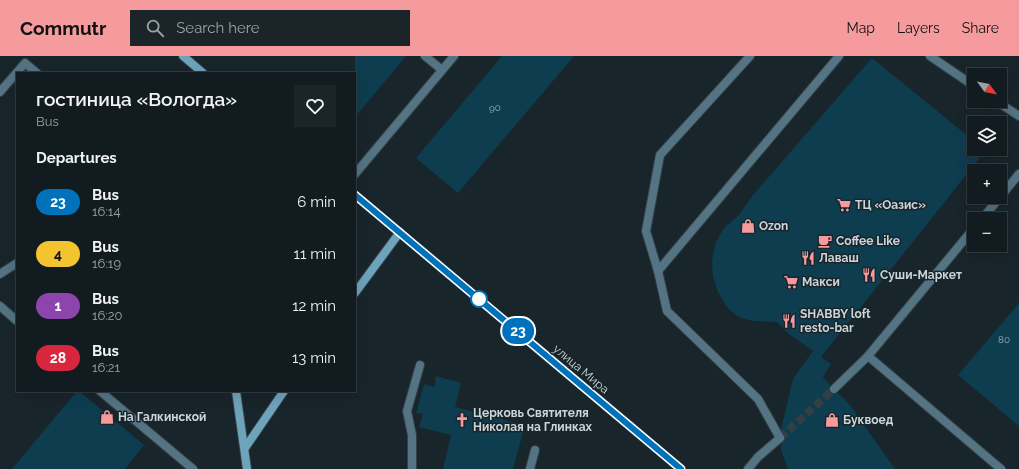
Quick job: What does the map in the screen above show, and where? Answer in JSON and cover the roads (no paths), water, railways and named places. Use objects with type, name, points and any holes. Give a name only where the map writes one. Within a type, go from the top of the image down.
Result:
[{"type":"main road","points":[[183,56],[193,69]]},
{"type":"main road","name":"улица Мира","points":[[356,196],[681,469]]},
{"type":"main road","points":[[356,292],[400,232]]},
{"type":"main road","points":[[236,392],[247,469]]},
{"type":"main road","points":[[245,448],[283,392]]},
{"type":"street","points":[[425,56],[442,70]]},
{"type":"street","points":[[356,173],[454,56]]},
{"type":"street","points":[[748,469],[758,457],[780,438],[758,399],[667,311],[658,271],[646,232],[660,155],[750,56]]},
{"type":"street","points":[[658,271],[839,56]]},
{"type":"street","points":[[930,56],[967,81]]},
{"type":"street","points":[[17,72],[25,63],[36,72]]},
{"type":"street","points":[[0,92],[16,73]]},
{"type":"street","points":[[1007,108],[1019,116]]},
{"type":"street","points":[[988,212],[1019,174]]},
{"type":"street","points":[[834,389],[868,356],[967,236]]},
{"type":"street","points":[[0,274],[16,264]]},
{"type":"street","points":[[0,306],[16,320]]},
{"type":"street","points":[[868,356],[1001,469]]},
{"type":"street","points":[[412,469],[412,435],[408,411],[420,365]]},
{"type":"street","points":[[101,392],[193,469]]},
{"type":"street","points":[[530,469],[535,450]]},
{"type":"tunnel","points":[[780,438],[834,389]]},
{"type":"place","name":"ТЦ «Оазис»","points":[[844,205]]},
{"type":"place","name":"Ozon","points":[[748,226]]},
{"type":"place","name":"Coffee Like","points":[[825,241]]},
{"type":"place","name":"Лаваш","points":[[808,258]]},
{"type":"place","name":"Суши-Маркет","points":[[869,275]]},
{"type":"place","name":"Макси","points":[[791,282]]},
{"type":"place","name":"SHABBY loft resto-bar","points":[[789,321]]},
{"type":"place","name":"На Галкинской","points":[[107,417]]},
{"type":"place","name":"Церковь Святителя Николая на Глинках","points":[[462,420]]},
{"type":"place","name":"Буквоед","points":[[832,420]]}]
